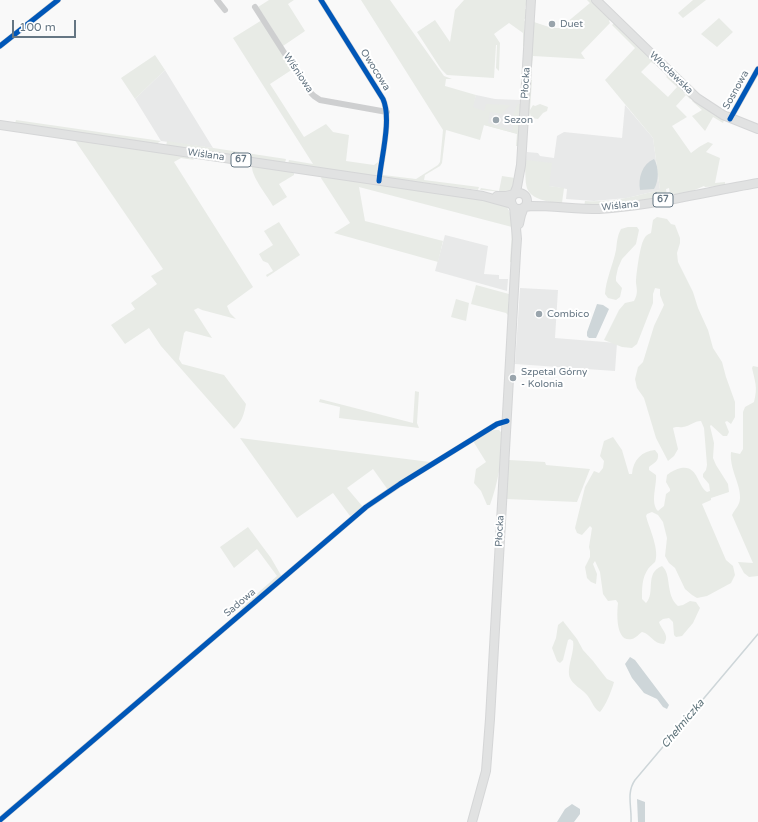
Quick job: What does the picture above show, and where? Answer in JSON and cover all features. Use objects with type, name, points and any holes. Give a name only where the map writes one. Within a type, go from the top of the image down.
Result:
[{"type":"main road","name":"Płocka","points":[[526,197],[522,187],[521,165],[531,0]]},
{"type":"main road","name":"Włocławska","points":[[596,0],[687,89],[707,105],[730,119],[758,129]]},
{"type":"main road","name":"Wiślana","points":[[0,125],[483,196],[506,196],[514,194]]},
{"type":"main road","name":"Płocka","points":[[514,194],[521,165]]},
{"type":"main road","name":"Wiślana","points":[[524,207],[552,206],[592,209],[629,206],[758,183]]},
{"type":"main road","name":"67","points":[[514,194],[520,193],[526,197]]},
{"type":"main road","points":[[513,206],[511,199],[514,194]]},
{"type":"main road","name":"Wiślana","points":[[483,196],[513,206]]},
{"type":"main road","name":"Wiślana","points":[[526,197],[552,206]]},
{"type":"main road","points":[[524,207],[527,203],[526,197]]},
{"type":"main road","name":"Płocka","points":[[513,206],[517,239]]},
{"type":"main road","name":"67","points":[[513,206],[519,209],[524,207]]},
{"type":"main road","name":"Płocka","points":[[472,822],[483,781],[487,758],[517,239],[521,215],[524,207]]},
{"type":"street","points":[[0,46],[58,0]]},
{"type":"street","points":[[218,0],[225,10]]},
{"type":"street","name":"Owocowa","points":[[321,0],[382,99],[387,112],[378,181]]},
{"type":"street","name":"Wiśniowa","points":[[255,7],[308,90],[314,96],[326,102],[387,112]]},
{"type":"street","name":"Sosnowa","points":[[730,119],[758,69]]},
{"type":"street","name":"Sadowa","points":[[0,820],[366,507],[492,427],[507,420]]},
{"type":"shaded area","points":[[269,0],[294,0],[288,4],[305,31],[283,46],[258,7]]},
{"type":"shaded area","points":[[361,0],[390,0],[444,76],[452,79],[446,79],[445,86],[476,95],[473,107],[484,111],[486,104],[510,105],[502,114],[490,112],[488,123],[512,131],[516,117],[513,116],[516,107],[520,104],[518,146],[516,146],[517,134],[484,125],[480,140],[446,130],[442,163],[440,166],[425,175],[424,180],[479,187],[478,190],[382,177],[383,175],[416,179],[438,165],[440,162],[443,130]]},
{"type":"shaded area","points":[[464,0],[527,0],[525,9],[526,18],[524,20],[524,46],[523,33],[509,23],[494,34],[500,43],[499,71],[496,68],[496,45],[494,78],[447,75],[441,69],[417,32],[435,20],[450,42],[455,10]]},
{"type":"shaded area","points":[[587,0],[592,0],[611,18],[609,21],[610,23],[581,53],[585,59],[533,56],[531,76],[529,76],[532,24],[534,25],[534,22],[552,28],[560,28],[590,3]]},
{"type":"shaded area","points":[[693,0],[706,0],[683,18],[678,13]]},
{"type":"shaded area","points":[[719,18],[733,32],[717,47],[701,34]]},
{"type":"shaded area","points":[[262,20],[293,69],[270,84],[304,137],[326,124],[333,132],[349,135],[346,161],[374,165],[378,162],[376,178],[288,164],[289,160],[313,164],[233,38]]},
{"type":"shaded area","points":[[615,22],[655,62],[654,64],[651,62],[641,72],[668,97],[677,87],[666,77],[669,74],[686,91],[684,93],[686,95],[676,106],[687,117],[672,126],[691,153],[708,142],[713,144],[706,152],[720,158],[715,183],[725,182],[725,186],[704,186],[690,192],[670,195],[669,188],[666,189],[667,196],[605,206],[584,206],[585,201],[613,200],[660,190],[653,138],[605,80],[635,48],[612,25]]},
{"type":"shaded area","points":[[155,55],[165,70],[135,99],[121,78]]},
{"type":"shaded area","points":[[165,70],[213,148],[161,141],[135,99]]},
{"type":"shaded area","points":[[530,80],[532,80],[530,110],[533,105],[535,106],[540,104],[548,107],[547,111],[538,119],[531,118],[530,113],[529,120],[527,120]]},
{"type":"shaded area","points":[[688,93],[692,97],[690,99],[686,95]]},
{"type":"shaded area","points":[[476,95],[495,99],[520,100],[518,134],[484,125],[472,107]]},
{"type":"shaded area","points":[[694,98],[725,118],[723,123],[713,117],[705,131],[692,116],[702,110],[692,101]]},
{"type":"shaded area","points":[[625,105],[653,138],[660,190],[627,198],[594,201],[566,199],[567,189],[549,186],[526,160],[527,152],[538,153],[540,156],[554,158],[557,136],[564,132],[622,138]]},
{"type":"shaded area","points":[[16,120],[161,141],[156,144],[15,124]]},
{"type":"shaded area","points":[[74,139],[190,155],[194,160],[181,158],[174,162],[253,287],[227,306],[230,313],[236,319],[198,308],[194,310],[212,338],[186,331],[184,333],[179,359],[182,364],[224,375],[246,404],[242,418],[234,429],[161,346],[149,328],[125,344],[111,325],[135,309],[131,303],[157,284],[151,276],[163,269]]},
{"type":"shaded area","points":[[167,141],[286,159],[285,163],[166,146]]},
{"type":"shaded area","points":[[654,159],[658,170],[656,186],[654,189],[640,190],[640,176],[646,164]]},
{"type":"shaded area","points":[[525,160],[552,163],[549,186],[564,188],[562,203],[546,201],[532,195],[526,182]]},
{"type":"shaded area","points":[[252,166],[294,171],[294,175],[279,184],[287,197],[273,206],[257,181],[252,170]]},
{"type":"shaded area","points":[[322,175],[490,201],[506,206],[511,217],[512,227],[359,187],[365,221],[443,241],[438,262],[334,233],[350,223],[321,178]]},
{"type":"shaded area","points":[[502,176],[515,178],[511,191],[505,192],[480,190],[481,188],[499,191]]},
{"type":"shaded area","points":[[657,217],[667,219],[671,224],[675,225],[680,238],[677,253],[678,262],[693,292],[698,308],[708,330],[713,348],[722,362],[735,402],[735,417],[731,424],[727,421],[725,422],[729,432],[727,436],[723,436],[711,425],[710,426],[714,443],[713,458],[728,484],[729,492],[711,498],[711,500],[702,504],[726,560],[733,566],[735,575],[731,583],[707,596],[697,598],[692,595],[685,589],[675,568],[669,563],[665,556],[667,538],[663,522],[658,515],[652,512],[646,516],[654,539],[656,557],[655,562],[646,572],[643,579],[642,599],[646,603],[649,599],[653,573],[662,566],[667,574],[671,596],[678,606],[690,601],[696,602],[700,608],[693,623],[682,636],[676,637],[674,635],[673,622],[669,618],[663,619],[659,622],[666,635],[666,641],[664,644],[660,644],[642,632],[632,639],[626,639],[622,636],[618,626],[618,603],[616,600],[608,601],[603,594],[600,572],[595,561],[593,564],[597,574],[596,584],[587,578],[585,567],[590,557],[589,547],[592,528],[590,526],[582,535],[577,533],[575,528],[585,487],[594,471],[599,473],[603,468],[604,461],[600,456],[604,441],[613,437],[622,450],[629,474],[632,474],[634,464],[642,454],[655,450],[658,454],[657,460],[649,467],[649,470],[656,475],[654,503],[658,511],[664,506],[666,494],[670,491],[666,482],[667,475],[672,471],[681,468],[691,470],[697,476],[704,489],[707,492],[710,491],[709,484],[703,477],[707,465],[704,428],[701,421],[682,427],[673,428],[678,449],[674,456],[668,461],[656,438],[644,398],[637,388],[635,379],[638,367],[643,362],[654,326],[664,305],[660,295],[660,289],[655,288],[653,303],[637,344],[632,348],[622,347],[604,340],[619,310],[625,303],[634,301],[635,299],[637,292],[636,283],[638,260],[641,247],[645,237],[651,233],[653,220]]},
{"type":"shaded area","points":[[279,222],[300,255],[267,277],[266,275],[273,271],[268,263],[263,261],[259,254],[273,245],[264,231]]},
{"type":"shaded area","points":[[512,227],[512,241],[510,262]]},
{"type":"shaded area","points":[[637,227],[639,230],[636,244],[622,259],[618,268],[616,281],[622,288],[620,297],[616,300],[608,298],[605,294],[619,234],[621,229]]},
{"type":"shaded area","points":[[445,235],[488,246],[484,274],[499,275],[499,279],[508,279],[507,291],[435,271]]},
{"type":"shaded area","points":[[476,285],[509,294],[508,315],[506,313],[471,304]]},
{"type":"shaded area","points":[[520,288],[558,290],[555,338],[617,343],[615,371],[515,364]]},
{"type":"shaded area","points":[[456,299],[469,303],[466,321],[451,317]]},
{"type":"shaded area","points":[[597,304],[603,305],[609,309],[596,338],[589,338],[587,336],[587,332]]},
{"type":"shaded area","points":[[753,366],[758,367],[758,576],[749,577],[744,573],[738,562],[753,563],[732,515],[740,500],[740,493],[733,470],[731,452],[740,454],[743,449],[743,412],[745,407],[754,402],[756,392],[752,368]]},
{"type":"shaded area","points":[[415,391],[419,392],[417,423],[419,428],[339,418],[340,407],[319,402],[320,399],[413,423]]},
{"type":"shaded area","points":[[499,430],[502,433],[502,451],[495,488],[490,505],[487,505],[481,491],[474,483],[476,469],[486,462],[473,441],[489,431]]},
{"type":"shaded area","points":[[240,438],[431,463],[388,490],[373,469],[347,488],[363,507],[350,516],[333,493],[297,518]]},
{"type":"shaded area","points":[[509,460],[545,462],[546,465],[590,469],[577,502],[506,499]]},
{"type":"shaded area","points":[[248,527],[271,558],[282,577],[243,610],[241,608],[277,576],[257,549],[234,568],[220,547]]},
{"type":"shaded area","points":[[563,621],[577,639],[583,650],[607,679],[614,682],[608,698],[600,712],[587,695],[573,683],[570,678],[569,670],[573,650],[573,641],[570,639],[568,640],[563,660],[560,663],[557,661],[552,648],[556,638],[558,625]]},
{"type":"shaded area","points":[[630,657],[635,660],[669,705],[667,709],[663,707],[657,699],[644,693],[632,678],[625,664]]},
{"type":"shaded area","points":[[637,799],[645,802],[645,822],[638,822]]},
{"type":"shaded area","points":[[572,804],[580,809],[580,814],[574,822],[557,822],[565,809]]},
{"type":"waterway","name":"Chełmiczka","points":[[631,822],[630,795],[632,785],[635,780],[758,634]]},
{"type":"cycle path","points":[[0,46],[58,0]]},
{"type":"cycle path","points":[[321,0],[383,99],[386,128],[379,181]]},
{"type":"cycle path","points":[[730,119],[758,69]]},
{"type":"cycle path","points":[[0,820],[366,507],[400,484],[497,424],[507,421]]},
{"type":"place","name":"Duet","points":[[552,24]]},
{"type":"place","name":"Sezon","points":[[496,120]]},
{"type":"place","name":"Combico","points":[[539,314]]},
{"type":"place","name":"Szpetal Górny - Kolonia","points":[[513,378]]}]
